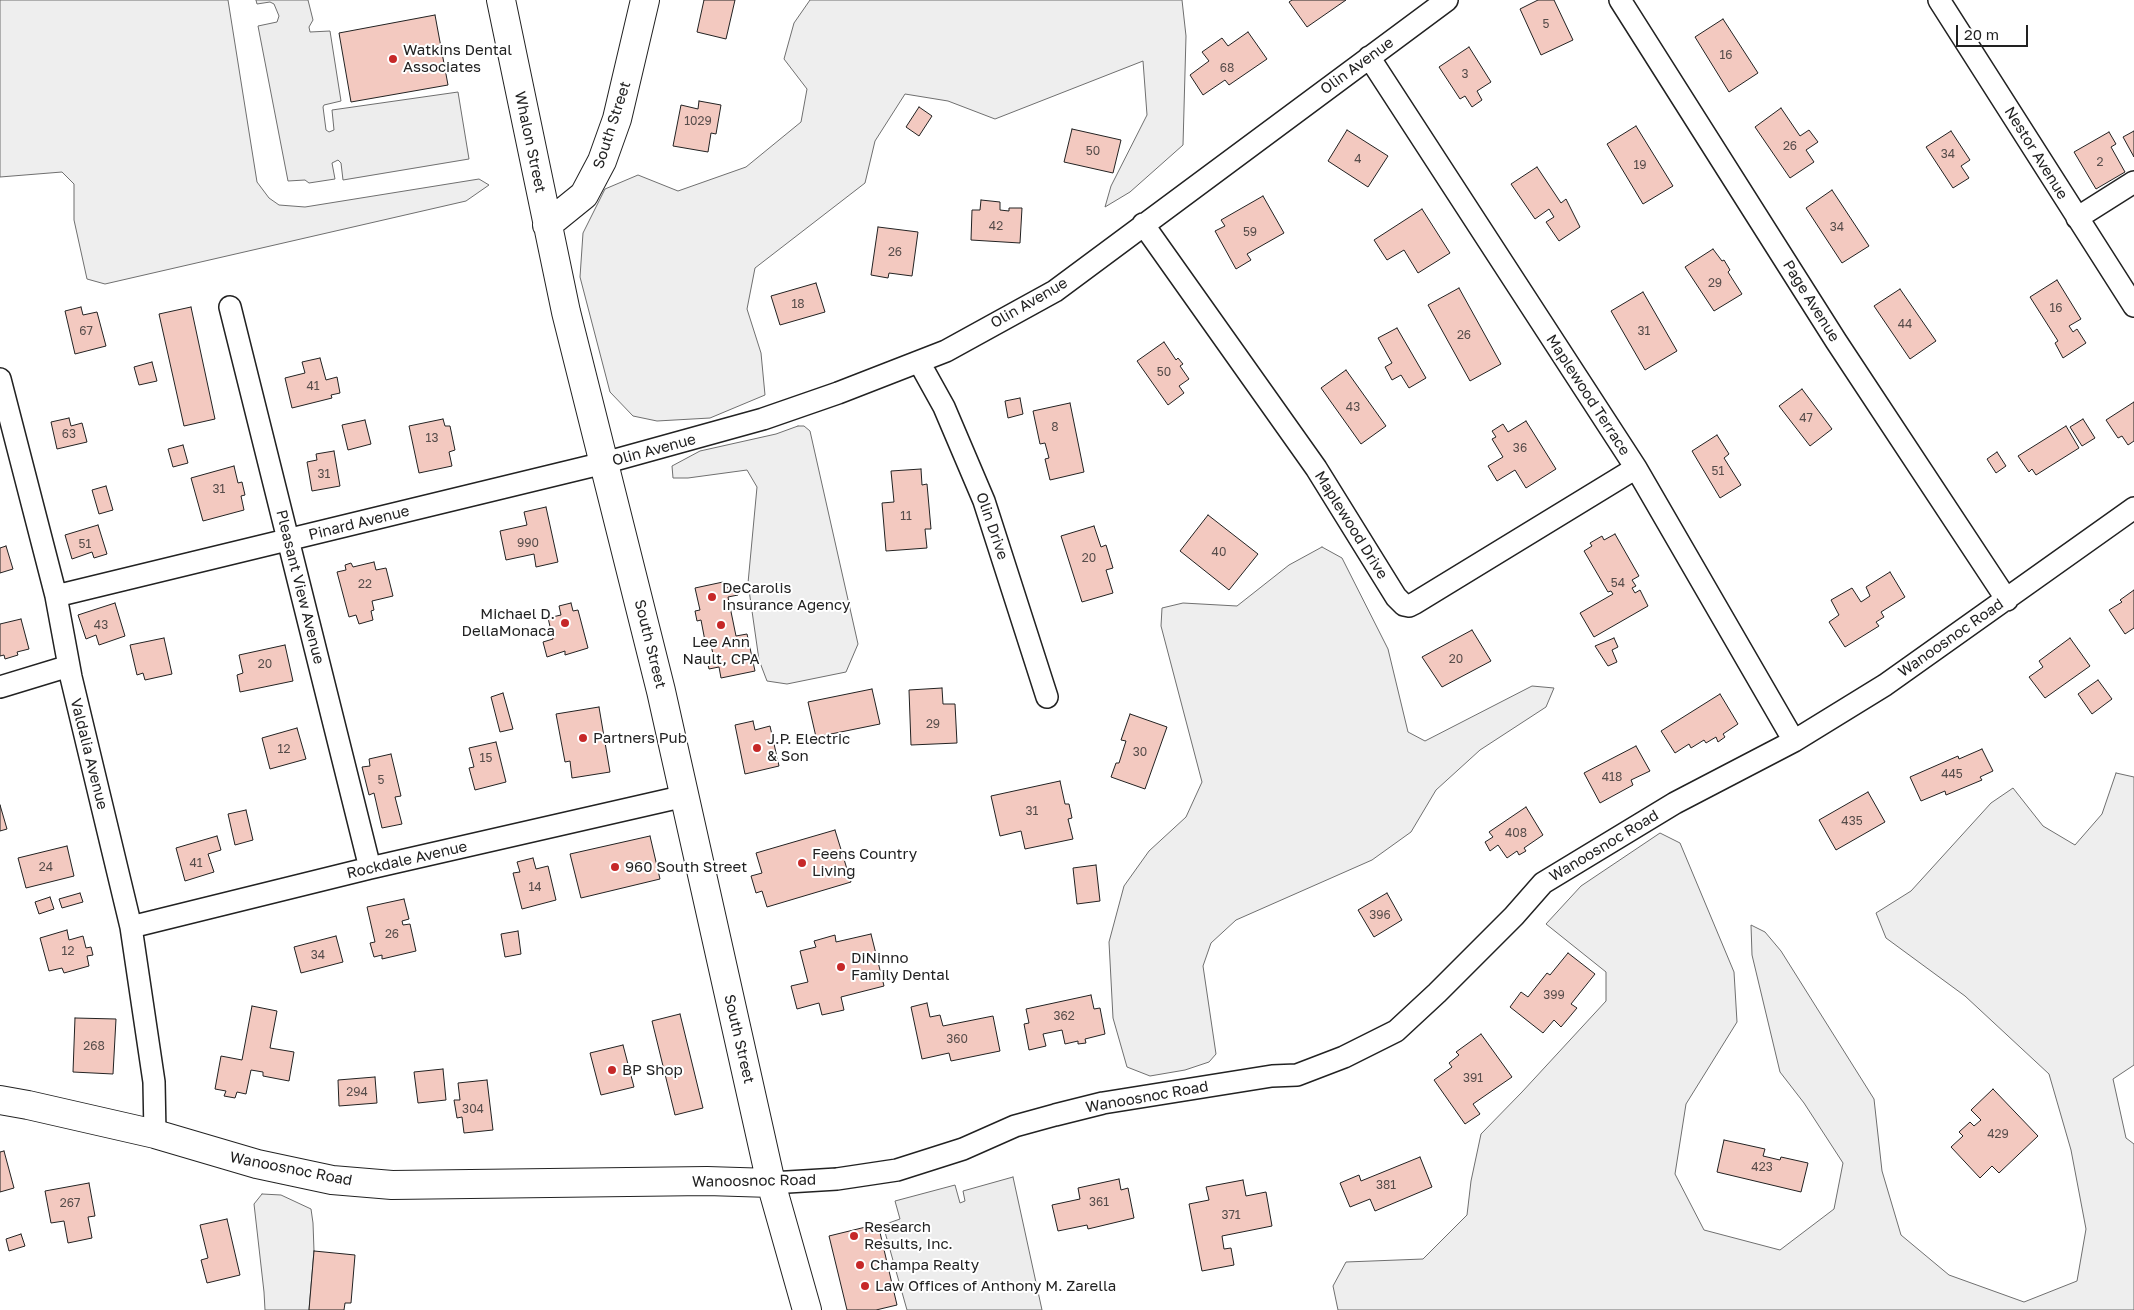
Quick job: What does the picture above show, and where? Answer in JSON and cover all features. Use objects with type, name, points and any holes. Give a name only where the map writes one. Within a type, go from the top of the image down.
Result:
[{"type":"main road","name":"Whalon Street","points":[[501,0],[547,225]]},
{"type":"main road","name":"South Street","points":[[644,0],[617,119],[602,161],[584,195],[547,225],[566,312],[661,691],[771,1183],[807,1310]]},
{"type":"main road","name":"Wanoosnoc Road","points":[[0,1100],[154,1134],[257,1164],[332,1180],[392,1185],[707,1181],[771,1183]]},
{"type":"street","name":"Olin Avenue","points":[[604,463],[763,420],[838,394],[946,350],[1055,291],[1447,0]]},
{"type":"street","name":"Page Avenue","points":[[1620,0],[1836,341],[2007,600]]},
{"type":"street","name":"Nestor Avenue","points":[[1939,0],[2134,306]]},
{"type":"street","name":"Maplewood Terrace","points":[[1369,58],[1636,468],[1794,741]]},
{"type":"street","points":[[2077,218],[2134,182]]},
{"type":"street","name":"Maplewood Drive","points":[[1143,224],[1316,468],[1396,597],[1404,605],[1409,606],[1415,603],[1636,468]]},
{"type":"street","name":"Pleasant View Avenue","points":[[230,306],[370,868]]},
{"type":"street","name":"Olin Drive","points":[[919,362],[944,407],[984,501],[1047,697]]},
{"type":"street","name":"Valdalia Avenue","points":[[0,379],[56,596],[69,666],[131,928],[154,1082],[154,1134]]},
{"type":"street","name":"Pinard Avenue","points":[[56,596],[604,463]]},
{"type":"street","name":"Wanoosnoc Road","points":[[771,1183],[837,1179],[896,1170],[963,1149],[1015,1126],[1055,1115],[1103,1103],[1272,1076],[1297,1074],[1344,1057],[1396,1031],[1514,916],[1543,883],[1675,803],[1794,741],[1885,685],[2134,508]]},
{"type":"street","points":[[0,687],[69,666]]},
{"type":"street","name":"Rockdale Avenue","points":[[131,928],[370,868],[684,796]]},
{"type":"shaded area","points":[[0,0],[228,0],[257,182],[269,198],[279,205],[305,207],[479,179],[489,185],[466,201],[105,284],[87,279],[74,220],[74,184],[62,172],[0,177]]},
{"type":"shaded area","points":[[256,0],[308,0],[313,20],[309,27],[310,32],[330,31],[341,101],[324,105],[326,130],[329,132],[334,130],[332,110],[458,92],[469,159],[343,180],[341,163],[338,160],[332,163],[335,179],[309,183],[305,180],[288,181],[258,26],[277,22],[279,16],[274,4],[270,2],[257,4]]},
{"type":"shaded area","points":[[810,0],[1182,0],[1186,36],[1183,145],[1130,192],[1105,207],[1111,186],[1147,115],[1143,61],[995,119],[948,101],[905,94],[875,141],[865,183],[755,268],[747,309],[761,353],[765,395],[710,418],[657,421],[633,416],[610,392],[580,277],[583,233],[605,189],[638,175],[678,191],[746,167],[801,122],[807,89],[784,59],[794,23]]},
{"type":"shaded area","points":[[798,426],[804,426],[810,431],[858,644],[846,672],[787,684],[767,681],[759,660],[748,583],[757,487],[747,470],[688,478],[673,478],[672,466],[700,451],[776,434]]},
{"type":"shaded area","points":[[1322,547],[1342,558],[1388,649],[1408,732],[1425,741],[1532,686],[1554,688],[1546,707],[1480,750],[1436,790],[1411,832],[1372,860],[1236,920],[1211,943],[1203,966],[1216,1054],[1209,1062],[1185,1070],[1150,1076],[1127,1067],[1113,1018],[1109,942],[1124,886],[1149,851],[1186,817],[1202,782],[1161,626],[1162,608],[1183,603],[1237,606],[1289,565]]},
{"type":"shaded area","points":[[2116,773],[2134,777],[2134,1065],[2113,1079],[2126,1138],[2134,1144],[2134,1310],[1338,1310],[1333,1286],[1346,1262],[1423,1259],[1467,1215],[1471,1181],[1481,1134],[1606,1001],[1606,972],[1546,924],[1581,886],[1660,833],[1680,843],[1734,972],[1737,1022],[1686,1104],[1675,1174],[1704,1230],[1780,1250],[1834,1209],[1843,1163],[1804,1103],[1780,1072],[1752,955],[1751,925],[1765,932],[1781,951],[1874,1099],[1882,1171],[1901,1235],[1949,1275],[2024,1302],[2077,1281],[2086,1229],[2071,1150],[2049,1074],[1965,996],[1886,938],[1876,913],[1911,891],[1991,803],[2013,788],[2043,826],[2075,845],[2102,814]]},
{"type":"shaded area","points":[[1013,1177],[1042,1310],[907,1310],[883,1225],[900,1219],[895,1201],[955,1185],[960,1203],[965,1201],[963,1191]]},
{"type":"shaded area","points":[[262,1194],[281,1195],[311,1209],[314,1251],[309,1310],[265,1310],[254,1204]]},
{"type":"building","points":[[704,0],[735,0],[726,39],[697,32]]},
{"type":"building","points":[[1292,0],[1346,0],[1307,27],[1289,2]]},
{"type":"building","points":[[1538,0],[1554,0],[1573,40],[1541,55],[1520,9]]},
{"type":"building","name":"Watkins Dental Associates","points":[[435,15],[448,85],[351,102],[339,33]]},
{"type":"building","points":[[1723,19],[1758,73],[1729,92],[1695,37]]},
{"type":"building","points":[[1248,32],[1267,59],[1229,85],[1225,80],[1203,95],[1190,75],[1209,61],[1202,52],[1222,38],[1228,46]]},
{"type":"building","points":[[1469,47],[1491,82],[1477,91],[1482,100],[1472,107],[1465,96],[1460,99],[1439,67]]},
{"type":"building","points":[[699,101],[721,105],[716,134],[711,133],[708,152],[673,146],[681,105],[698,109]]},
{"type":"building","points":[[919,107],[932,116],[919,136],[906,127]]},
{"type":"building","points":[[1781,108],[1800,136],[1809,130],[1818,142],[1806,150],[1814,162],[1790,178],[1755,127]]},
{"type":"building","points":[[1636,126],[1673,186],[1643,204],[1607,144]]},
{"type":"building","points":[[1072,129],[1121,140],[1113,173],[1064,162]]},
{"type":"building","points":[[1347,130],[1388,156],[1368,187],[1328,161]]},
{"type":"building","points":[[1951,131],[1970,160],[1961,166],[1969,178],[1953,188],[1926,147]]},
{"type":"building","points":[[2134,131],[2134,157],[2123,137]]},
{"type":"building","points":[[2109,132],[2116,144],[2111,147],[2125,172],[2096,189],[2074,152]]},
{"type":"building","points":[[1537,167],[1561,203],[1566,199],[1580,227],[1559,241],[1546,222],[1554,217],[1549,209],[1535,219],[1511,184]]},
{"type":"building","points":[[1832,190],[1869,246],[1842,263],[1806,208]]},
{"type":"building","points":[[1263,196],[1284,233],[1247,254],[1251,260],[1236,269],[1215,231],[1225,226],[1221,220]]},
{"type":"building","points":[[981,200],[1000,202],[1000,210],[1009,211],[1009,208],[1022,208],[1020,243],[971,240],[972,210],[980,210]]},
{"type":"building","points":[[1422,209],[1450,253],[1418,273],[1404,250],[1387,260],[1374,240]]},
{"type":"building","points":[[878,227],[918,232],[912,276],[889,273],[888,278],[871,275]]},
{"type":"building","points":[[1713,249],[1722,261],[1724,260],[1730,270],[1728,272],[1742,294],[1714,311],[1685,267]]},
{"type":"building","points":[[2057,280],[2081,319],[2069,326],[2073,332],[2077,329],[2086,343],[2063,358],[2055,343],[2058,341],[2030,297]]},
{"type":"building","points":[[816,283],[825,312],[780,325],[771,296]]},
{"type":"building","points":[[1459,288],[1501,364],[1470,381],[1428,305]]},
{"type":"building","points":[[1900,289],[1936,341],[1910,359],[1874,306]]},
{"type":"building","points":[[1643,292],[1677,351],[1645,370],[1611,311]]},
{"type":"building","points":[[81,307],[83,315],[97,312],[106,346],[75,354],[65,311]]},
{"type":"building","points":[[191,307],[215,419],[184,426],[159,314]]},
{"type":"building","points":[[1397,328],[1426,378],[1409,388],[1401,375],[1392,380],[1385,367],[1392,363],[1378,338]]},
{"type":"building","points":[[1164,342],[1176,360],[1178,358],[1183,364],[1180,366],[1189,379],[1179,386],[1184,393],[1168,405],[1137,361]]},
{"type":"building","points":[[320,358],[326,380],[337,377],[340,393],[331,395],[332,398],[292,408],[285,378],[305,373],[302,362]]},
{"type":"building","points":[[152,362],[157,381],[139,385],[134,367]]},
{"type":"building","points":[[1346,370],[1386,426],[1361,444],[1321,388]]},
{"type":"building","points":[[1802,389],[1832,429],[1810,446],[1779,406]]},
{"type":"building","points":[[1020,398],[1023,414],[1008,418],[1005,401]]},
{"type":"building","points":[[2134,402],[2134,441],[2128,445],[2122,436],[2118,438],[2106,420]]},
{"type":"building","points":[[1070,403],[1084,472],[1050,480],[1045,459],[1049,458],[1045,443],[1040,444],[1033,411]]},
{"type":"building","points":[[69,418],[71,426],[82,423],[87,442],[57,449],[51,422]]},
{"type":"building","points":[[443,419],[445,426],[450,426],[455,450],[449,452],[452,466],[419,473],[409,426]]},
{"type":"building","points":[[2083,419],[2095,438],[2082,446],[2070,427]]},
{"type":"building","points":[[365,420],[371,444],[348,450],[342,425]]},
{"type":"building","points":[[1526,421],[1556,469],[1526,488],[1515,470],[1497,481],[1488,466],[1503,457],[1492,439],[1496,437],[1492,431],[1503,424],[1508,432]]},
{"type":"building","points":[[2066,426],[2079,448],[2036,475],[2032,469],[2029,472],[2018,456]]},
{"type":"building","points":[[1717,435],[1729,454],[1724,458],[1741,485],[1720,498],[1692,451]]},
{"type":"building","points":[[183,445],[188,463],[173,467],[168,449]]},
{"type":"building","points":[[334,451],[340,486],[312,491],[307,462],[317,460],[316,454]]},
{"type":"building","points":[[1997,452],[2006,466],[1996,473],[1987,459]]},
{"type":"building","points":[[234,466],[238,483],[242,482],[245,495],[241,496],[244,510],[203,521],[191,478]]},
{"type":"building","points":[[921,469],[922,485],[927,484],[931,529],[925,529],[927,548],[886,551],[882,503],[894,502],[891,471]]},
{"type":"building","points":[[106,486],[113,510],[99,514],[92,490]]},
{"type":"building","points":[[546,507],[558,562],[536,567],[534,554],[506,560],[500,531],[527,525],[524,512]]},
{"type":"building","points":[[1208,515],[1258,554],[1229,590],[1180,551]]},
{"type":"building","points":[[98,525],[107,554],[94,558],[92,552],[72,559],[65,535]]},
{"type":"building","points":[[1094,526],[1101,547],[1106,545],[1113,568],[1106,570],[1113,593],[1082,602],[1061,536]]},
{"type":"building","points":[[1615,534],[1639,576],[1632,580],[1636,586],[1632,588],[1635,593],[1640,590],[1648,606],[1594,637],[1580,613],[1613,594],[1611,591],[1608,592],[1584,551],[1592,546],[1590,543],[1602,536],[1604,540]]},
{"type":"building","points":[[6,546],[13,569],[0,573],[0,548]]},
{"type":"building","points":[[374,562],[376,570],[386,568],[393,596],[372,601],[374,610],[371,611],[373,620],[359,624],[356,615],[349,617],[337,572],[346,570],[345,565],[351,563],[353,567]]},
{"type":"building","points":[[1890,572],[1905,597],[1881,612],[1884,617],[1876,622],[1879,626],[1845,647],[1829,622],[1839,615],[1831,600],[1852,588],[1861,602],[1870,596],[1866,587]]},
{"type":"building","points":[[723,582],[724,588],[736,585],[738,595],[728,597],[736,636],[747,634],[755,671],[721,678],[719,667],[709,669],[707,660],[714,659],[710,640],[705,641],[701,620],[697,621],[695,611],[700,610],[695,588]]},
{"type":"building","points":[[2134,590],[2134,628],[2125,634],[2109,610],[2122,602],[2120,600]]},
{"type":"building","points":[[115,603],[125,636],[99,645],[96,635],[86,639],[78,615]]},
{"type":"building","points":[[571,603],[573,611],[578,610],[588,648],[565,655],[565,651],[547,657],[543,642],[553,639],[548,618],[561,615],[559,606]]},
{"type":"building","points":[[21,619],[29,649],[17,652],[18,655],[5,659],[4,655],[0,656],[0,624]]},
{"type":"building","points":[[1472,630],[1491,661],[1442,687],[1422,657]]},
{"type":"building","points":[[164,638],[172,674],[145,680],[143,673],[137,675],[130,645]]},
{"type":"building","points":[[1614,638],[1618,647],[1612,650],[1617,662],[1608,666],[1595,646]]},
{"type":"building","points":[[2070,638],[2090,666],[2045,698],[2029,677],[2043,667],[2039,661]]},
{"type":"building","points":[[285,645],[293,681],[240,692],[237,675],[243,673],[239,655]]},
{"type":"building","points":[[2098,680],[2112,699],[2092,714],[2078,694]]},
{"type":"building","points":[[942,688],[943,704],[955,704],[957,743],[911,745],[909,690]]},
{"type":"building","points":[[872,689],[880,724],[816,737],[808,702]]},
{"type":"building","points":[[503,693],[513,729],[500,732],[491,697]]},
{"type":"building","points":[[1720,694],[1738,724],[1723,734],[1725,737],[1718,742],[1716,737],[1706,743],[1704,740],[1691,748],[1689,744],[1675,753],[1661,731]]},
{"type":"building","name":"Partners Pub","points":[[599,707],[610,772],[572,778],[570,761],[565,762],[556,714]]},
{"type":"building","points":[[1130,714],[1167,727],[1145,789],[1111,777],[1116,763],[1119,763],[1126,741],[1121,740]]},
{"type":"building","name":"J.P. Electric & Son","points":[[753,721],[755,730],[770,726],[779,766],[745,774],[735,725]]},
{"type":"building","points":[[297,728],[306,759],[270,769],[262,738]]},
{"type":"building","points":[[496,742],[506,782],[475,790],[469,768],[474,767],[469,748]]},
{"type":"building","points":[[1636,746],[1650,771],[1631,780],[1633,785],[1600,803],[1584,773]]},
{"type":"building","points":[[1982,749],[1993,771],[1980,777],[1982,780],[1946,795],[1945,791],[1921,801],[1910,777],[1958,756],[1959,759]]},
{"type":"building","points":[[391,754],[401,796],[395,797],[402,824],[382,828],[374,793],[369,795],[362,767],[370,766],[369,759]]},
{"type":"building","points":[[1060,781],[1065,804],[1069,804],[1072,818],[1068,819],[1073,839],[1025,849],[1021,831],[1000,836],[991,796]]},
{"type":"building","points":[[1868,792],[1885,822],[1836,850],[1819,820]]},
{"type":"building","points":[[0,805],[7,829],[0,831]]},
{"type":"building","points":[[1526,807],[1543,835],[1524,848],[1526,851],[1519,855],[1517,851],[1507,858],[1498,845],[1490,851],[1485,842],[1493,837],[1489,832]]},
{"type":"building","points":[[246,810],[253,840],[235,845],[228,814]]},
{"type":"building","name":"Feens Country Living","points":[[835,830],[851,882],[767,907],[762,891],[756,893],[751,876],[762,873],[756,853]]},
{"type":"building","points":[[217,836],[221,850],[208,854],[214,872],[185,881],[176,848]]},
{"type":"building","name":"960 South Street","points":[[650,836],[660,879],[581,898],[570,854]]},
{"type":"building","points":[[67,846],[74,876],[26,888],[18,858]]},
{"type":"building","points":[[533,858],[536,869],[548,866],[556,900],[522,909],[513,873],[520,872],[517,862]]},
{"type":"building","points":[[1096,865],[1100,901],[1077,904],[1073,868]]},
{"type":"building","points":[[80,893],[83,902],[62,908],[59,899]]},
{"type":"building","points":[[1387,893],[1402,920],[1374,937],[1358,910]]},
{"type":"building","points":[[50,897],[54,909],[39,914],[35,902]]},
{"type":"building","points":[[404,899],[409,919],[402,921],[403,925],[410,924],[416,951],[382,959],[382,955],[374,957],[370,943],[375,942],[367,907]]},
{"type":"building","points":[[67,930],[69,940],[83,936],[86,948],[91,947],[93,955],[87,956],[89,966],[64,973],[62,968],[49,971],[40,938]]},
{"type":"building","points":[[518,931],[521,954],[505,957],[501,934]]},
{"type":"building","name":"DiNinno Family Dental","points":[[871,934],[884,986],[841,997],[844,1010],[822,1015],[819,1003],[797,1009],[791,986],[808,982],[800,951],[816,947],[814,941],[835,935],[836,942]]},
{"type":"building","points":[[336,936],[343,962],[301,973],[294,947]]},
{"type":"building","points":[[1568,953],[1595,974],[1571,1004],[1577,1008],[1561,1027],[1554,1020],[1543,1033],[1510,1007],[1521,992],[1528,997],[1547,973],[1550,975]]},
{"type":"building","points":[[1091,995],[1094,1009],[1100,1008],[1105,1034],[1085,1039],[1086,1043],[1078,1044],[1078,1041],[1065,1044],[1062,1030],[1043,1034],[1046,1046],[1029,1050],[1024,1024],[1029,1023],[1026,1009]]},
{"type":"building","points":[[927,1003],[930,1017],[940,1015],[943,1026],[993,1016],[1000,1051],[951,1061],[949,1053],[922,1059],[911,1007]]},
{"type":"building","points":[[252,1006],[277,1011],[270,1048],[294,1052],[289,1081],[263,1076],[263,1072],[251,1070],[246,1094],[237,1092],[235,1098],[224,1096],[226,1091],[215,1089],[221,1056],[242,1060]]},
{"type":"building","points":[[680,1014],[703,1108],[675,1115],[652,1021]]},
{"type":"building","points":[[75,1018],[116,1019],[113,1074],[73,1072]]},
{"type":"building","points":[[1481,1034],[1512,1077],[1473,1104],[1480,1114],[1465,1124],[1434,1080],[1452,1067],[1449,1063],[1459,1055],[1456,1052]]},
{"type":"building","name":"BP Shop","points":[[623,1045],[634,1087],[601,1095],[590,1053]]},
{"type":"building","points":[[443,1069],[446,1100],[418,1103],[414,1072]]},
{"type":"building","points":[[375,1077],[377,1103],[339,1106],[338,1080]]},
{"type":"building","points":[[487,1080],[493,1130],[464,1133],[462,1117],[457,1118],[454,1100],[460,1100],[458,1083]]},
{"type":"building","points":[[1993,1089],[2038,1136],[1999,1173],[1992,1166],[1980,1178],[1951,1147],[1963,1136],[1959,1132],[1970,1122],[1974,1126],[1981,1120],[1971,1110]]},
{"type":"building","points":[[1724,1140],[1765,1149],[1763,1156],[1780,1160],[1781,1157],[1808,1163],[1801,1192],[1717,1172]]},
{"type":"building","points":[[4,1151],[14,1188],[0,1192],[0,1152]]},
{"type":"building","points":[[1420,1157],[1432,1187],[1375,1211],[1370,1199],[1350,1207],[1340,1183],[1359,1175],[1361,1181]]},
{"type":"building","points":[[1119,1179],[1121,1190],[1128,1188],[1134,1218],[1088,1229],[1087,1225],[1058,1231],[1052,1205],[1080,1199],[1078,1188]]},
{"type":"building","points":[[1243,1180],[1246,1196],[1266,1192],[1272,1226],[1222,1236],[1224,1249],[1231,1248],[1234,1265],[1202,1271],[1189,1204],[1209,1200],[1206,1187]]},
{"type":"building","points":[[89,1183],[95,1216],[88,1217],[92,1238],[68,1243],[64,1221],[51,1223],[45,1191]]},
{"type":"building","points":[[227,1219],[240,1275],[207,1283],[201,1260],[208,1258],[200,1225]]},
{"type":"building","points":[[878,1224],[897,1305],[876,1310],[847,1310],[829,1236]]},
{"type":"building","points":[[21,1234],[25,1246],[9,1251],[6,1239]]},
{"type":"building","points":[[314,1251],[355,1255],[351,1303],[345,1303],[344,1310],[309,1310]]},
{"type":"place","name":"Watkins Dental Associates","points":[[393,59]]},
{"type":"place","name":"DeCarolis Insurance Agency","points":[[712,597]]},
{"type":"place","name":"Michael D. DellaMonaca","points":[[565,623]]},
{"type":"place","name":"Lee Ann Nault, CPA","points":[[721,625]]},
{"type":"place","name":"Partners Pub","points":[[583,738]]},
{"type":"place","name":"J.P. Electric & Son","points":[[757,748]]},
{"type":"place","name":"Feens Country Living","points":[[802,863]]},
{"type":"place","name":"960 South Street","points":[[615,867]]},
{"type":"place","name":"DiNinno Family Dental","points":[[841,967]]},
{"type":"place","name":"BP Shop","points":[[612,1070]]},
{"type":"place","name":"Research Results, Inc.","points":[[854,1236]]},
{"type":"place","name":"Champa Realty","points":[[860,1265]]},
{"type":"place","name":"Law Offices of Anthony M. Zarella","points":[[865,1286]]}]
